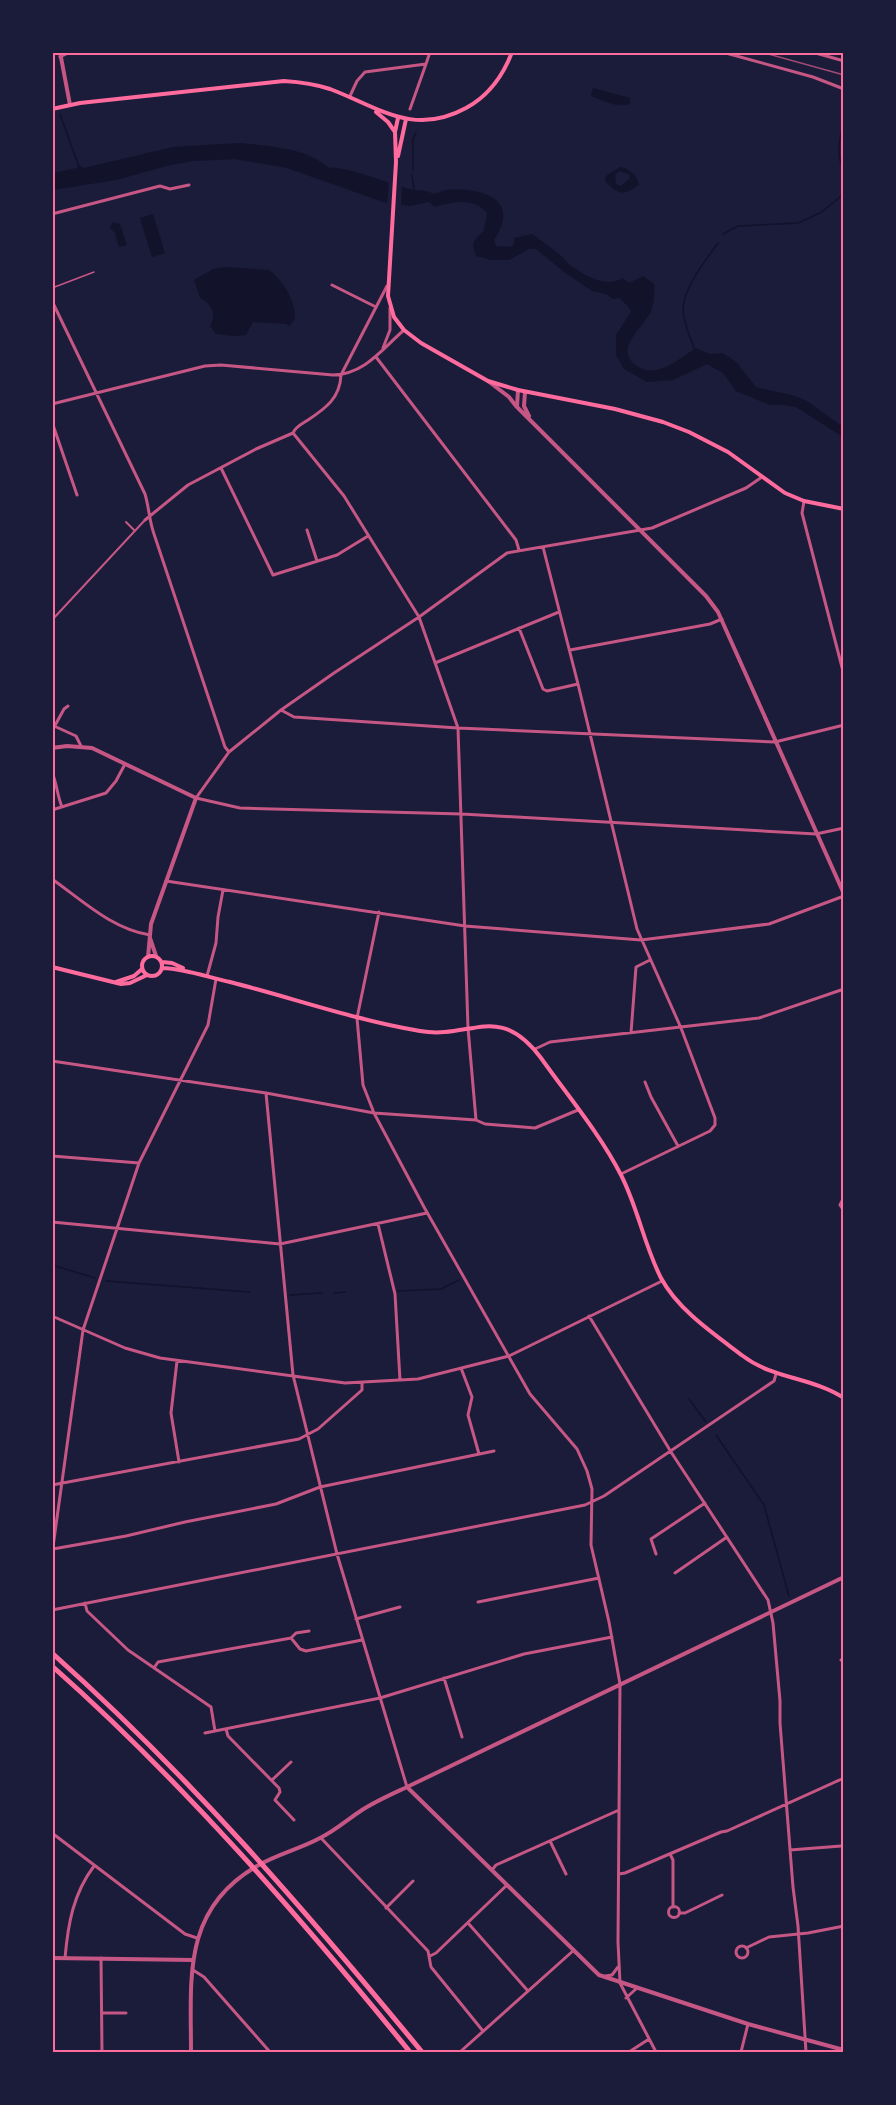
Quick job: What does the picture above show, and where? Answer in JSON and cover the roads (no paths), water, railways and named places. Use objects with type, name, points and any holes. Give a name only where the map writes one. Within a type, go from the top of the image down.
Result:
[{"type":"highway","points":[[52,1653],[131,1726],[245,1844],[303,1909],[422,2052]]},
{"type":"highway","points":[[52,1666],[124,1733],[246,1858],[410,2052]]},
{"type":"main road","points":[[52,109],[69,105],[284,81],[319,86],[398,118],[439,118],[471,105],[494,86],[512,52]]},
{"type":"main road","points":[[374,109],[395,132]]},
{"type":"main road","points":[[398,118],[395,132],[394,213],[389,284],[390,306],[404,330],[421,343],[488,381],[525,392],[615,409],[663,422],[689,432],[728,452],[785,493],[804,501],[843,509]]},
{"type":"main road","points":[[396,162],[406,119]]},
{"type":"main road","points":[[52,967],[115,982],[130,983],[147,975],[155,976],[163,968],[162,962],[156,956],[148,957],[142,964],[142,969],[134,976],[115,982]]},
{"type":"main road","points":[[162,962],[357,1018],[423,1032],[435,1033],[486,1026],[505,1029],[517,1035],[535,1049],[621,1174],[662,1281],[681,1305],[752,1363],[776,1374],[823,1387],[843,1396]]},
{"type":"main road","points":[[163,968],[190,971]]},
{"type":"main road","points":[[142,969],[147,975]]},
{"type":"street","points":[[69,105],[60,55],[70,52]]},
{"type":"street","points":[[410,109],[430,52]]},
{"type":"street","points":[[722,52],[813,77],[843,89]]},
{"type":"street","points":[[812,52],[843,61]]},
{"type":"street","points":[[349,98],[357,81],[365,72],[426,64]]},
{"type":"street","points":[[52,214],[160,186],[170,189],[189,185]]},
{"type":"street","points":[[293,433],[296,427],[327,407],[337,395],[341,375],[389,284]]},
{"type":"street","points":[[332,285],[376,307]]},
{"type":"street","points":[[52,301],[145,494],[148,504],[146,518],[221,737],[229,752]]},
{"type":"street","points":[[381,352],[390,330],[390,306]]},
{"type":"street","points":[[52,404],[205,366],[221,365],[341,375],[359,370],[404,330]]},
{"type":"street","points":[[376,357],[512,534],[519,551]]},
{"type":"street","points":[[166,880],[465,926],[641,940],[769,924],[843,895],[722,619],[706,596],[508,397],[488,381]]},
{"type":"street","points":[[517,407],[518,390]]},
{"type":"street","points":[[525,392],[524,406],[531,420]]},
{"type":"street","points":[[52,422],[77,495]]},
{"type":"street","points":[[52,620],[146,518],[188,485],[284,435],[293,433]]},
{"type":"street","points":[[293,433],[344,496],[419,617],[458,729],[468,1028],[476,1120]]},
{"type":"street","points":[[221,468],[273,575],[337,555],[368,536]]},
{"type":"street","points":[[148,957],[151,924],[196,798],[229,752],[281,710],[419,617],[507,553],[652,528],[746,488],[762,477]]},
{"type":"street","points":[[804,501],[802,513],[843,675]]},
{"type":"street","points":[[126,522],[135,531]]},
{"type":"street","points":[[308,530],[317,561]]},
{"type":"street","points":[[543,547],[641,940],[681,1028],[715,1118],[715,1125],[710,1131],[621,1174]]},
{"type":"street","points":[[64,607],[67,611]]},
{"type":"street","points":[[435,663],[559,612]]},
{"type":"street","points":[[570,650],[710,624],[722,619]]},
{"type":"street","points":[[519,628],[543,689],[547,691],[578,684]]},
{"type":"street","points":[[52,731],[53,726],[68,706]]},
{"type":"street","points":[[281,710],[294,717],[458,729],[775,742],[843,725]]},
{"type":"street","points":[[53,726],[76,736],[81,746]]},
{"type":"street","points":[[53,747],[81,746],[103,752],[196,798],[240,808],[462,814],[816,834],[843,828]]},
{"type":"street","points":[[52,810],[106,793],[116,782],[125,764]]},
{"type":"street","points":[[52,772],[57,783],[55,789],[62,808]]},
{"type":"street","points":[[52,879],[121,927],[150,936]]},
{"type":"street","points":[[207,976],[216,943],[223,889]]},
{"type":"street","points":[[379,912],[357,1018],[363,1085],[374,1113],[427,1213],[509,1356],[537,1404],[577,1449],[591,1480],[593,1502],[591,1545],[620,1684],[620,1983],[656,2052]]},
{"type":"street","points":[[150,936],[156,956]]},
{"type":"street","points":[[631,1033],[636,968],[650,960]]},
{"type":"street","points":[[52,1554],[83,1330],[139,1163],[208,1025],[216,979]]},
{"type":"street","points":[[535,1049],[550,1042],[759,1018],[843,989]]},
{"type":"street","points":[[52,1061],[374,1113],[476,1120],[484,1124],[535,1128],[578,1110]]},
{"type":"street","points":[[645,1082],[678,1146]]},
{"type":"street","points":[[266,1094],[293,1375],[337,1554],[407,1787],[602,1977],[748,2024],[843,2050]]},
{"type":"street","points":[[52,1156],[139,1163]]},
{"type":"street","points":[[843,1197],[840,1205],[843,1211]]},
{"type":"street","points":[[52,1222],[280,1244],[427,1213]]},
{"type":"street","points":[[378,1224],[394,1294],[400,1380]]},
{"type":"street","points":[[52,1316],[124,1348],[177,1361],[345,1383],[362,1383],[418,1378],[509,1356],[662,1281]]},
{"type":"street","points":[[589,1316],[671,1452],[768,1600],[780,1701],[806,2052]]},
{"type":"street","points":[[177,1361],[171,1413],[179,1462]]},
{"type":"street","points":[[461,1368],[472,1396],[468,1415],[479,1454]]},
{"type":"street","points":[[52,1610],[593,1502],[774,1381],[776,1374]]},
{"type":"street","points":[[52,1485],[299,1439],[318,1430],[362,1390],[362,1383]]},
{"type":"street","points":[[53,1549],[276,1504],[320,1487],[494,1451]]},
{"type":"street","points":[[656,1554],[651,1539],[705,1503]]},
{"type":"street","points":[[675,1573],[727,1537]]},
{"type":"street","points":[[191,2052],[191,1970],[197,1938],[210,1911],[232,1883],[258,1866],[321,1838],[362,1810],[407,1787],[843,1577]]},
{"type":"street","points":[[478,1602],[599,1578]]},
{"type":"street","points":[[85,1603],[87,1611],[129,1650],[211,1707],[215,1731]]},
{"type":"street","points":[[356,1619],[400,1607]]},
{"type":"street","points":[[154,1668],[158,1662],[291,1638],[296,1633],[309,1630]]},
{"type":"street","points":[[205,1733],[380,1698],[524,1654],[612,1637]]},
{"type":"street","points":[[291,1638],[300,1649],[306,1652],[362,1640]]},
{"type":"street","points":[[444,1678],[462,1737]]},
{"type":"street","points":[[226,1729],[228,1736],[279,1788],[280,1792],[275,1800],[294,1820]]},
{"type":"street","points":[[272,1780],[291,1762]]},
{"type":"street","points":[[619,1874],[626,1874],[843,1778]]},
{"type":"street","points":[[492,1870],[496,1865],[619,1810]]},
{"type":"street","points":[[52,1833],[185,1934],[197,1938]]},
{"type":"street","points":[[321,1838],[428,1952],[431,1967],[483,2031]]},
{"type":"street","points":[[550,1841],[566,1874]]},
{"type":"street","points":[[790,1850],[841,1846]]},
{"type":"street","points":[[670,1854],[673,1860],[673,1907],[669,1911],[670,1916],[676,1917],[679,1913],[685,1913],[722,1895]]},
{"type":"street","points":[[65,1958],[74,1901],[94,1866]]},
{"type":"street","points":[[386,1908],[413,1881]]},
{"type":"street","points":[[429,1956],[436,1953],[507,1885]]},
{"type":"street","points":[[673,1907],[677,1908],[679,1913]]},
{"type":"street","points":[[468,1923],[528,1991]]},
{"type":"street","points":[[746,1948],[748,1953],[746,1957],[743,1959],[737,1957],[735,1953],[737,1948],[743,1946],[746,1948],[769,1937],[843,1926]]},
{"type":"street","points":[[460,2052],[573,1950]]},
{"type":"street","points":[[52,1958],[193,1960]]},
{"type":"street","points":[[101,1958],[102,2052]]},
{"type":"street","points":[[602,1977],[612,1975],[620,1966]]},
{"type":"street","points":[[191,1970],[204,1977],[270,2052]]},
{"type":"street","points":[[626,1998],[637,1988]]},
{"type":"street","points":[[102,2013],[126,2013]]},
{"type":"street","points":[[741,2052],[748,2024]]},
{"type":"street","points":[[629,2052],[649,2039]]},
{"type":"lane","points":[[52,288],[94,272]]},
{"type":"waterway","points":[[839,52],[840,57]]},
{"type":"waterway","points":[[841,85],[844,81]]},
{"type":"waterway","points":[[60,114],[79,167]]},
{"type":"waterway","points":[[844,120],[839,151],[844,168]]},
{"type":"waterway","points":[[413,170],[413,139],[416,133]]},
{"type":"waterway","points":[[412,175],[414,189]]},
{"type":"waterway","points":[[723,234],[738,226],[798,223],[820,213],[844,194]]},
{"type":"waterway","points":[[695,351],[684,320],[684,301],[696,274],[718,243]]},
{"type":"waterway","points":[[52,1265],[95,1278]]},
{"type":"waterway","points":[[398,1291],[441,1289],[459,1280]]},
{"type":"waterway","points":[[106,1281],[250,1292]]},
{"type":"waterway","points":[[334,1293],[345,1292]]},
{"type":"waterway","points":[[290,1295],[322,1293]]},
{"type":"waterway","points":[[689,1399],[706,1422]]},
{"type":"waterway","points":[[716,1435],[764,1505],[789,1596]]},
{"type":"railway","points":[[761,52],[844,75]]}]
